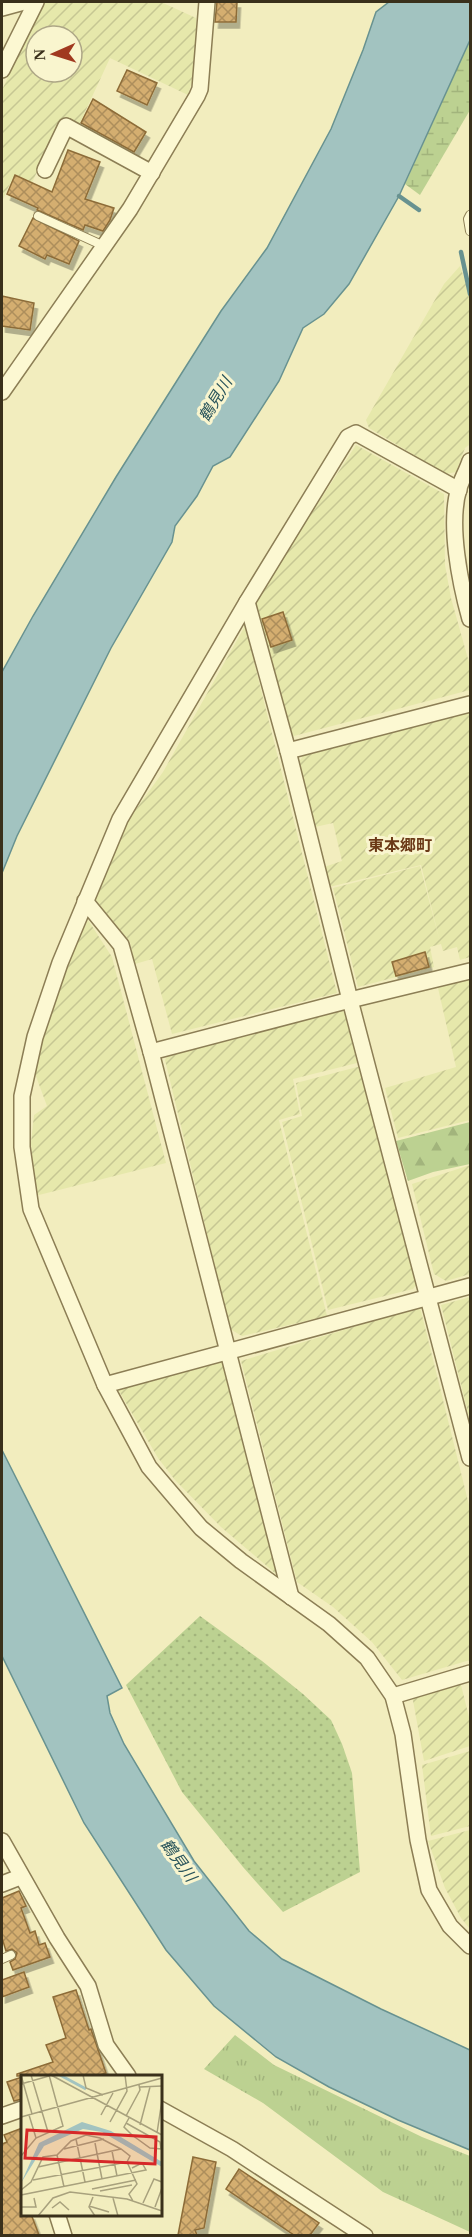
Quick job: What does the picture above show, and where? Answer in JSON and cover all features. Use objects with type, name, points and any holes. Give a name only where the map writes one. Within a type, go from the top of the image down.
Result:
[{"type":"street","points":[[2,9],[24,2]]},
{"type":"street","points":[[2,70],[36,2]]},
{"type":"street","points":[[2,392],[105,246],[152,173],[200,88],[207,2]]},
{"type":"street","points":[[45,170],[66,126],[152,173]]},
{"type":"street","points":[[459,490],[356,433],[350,435],[247,602],[120,819],[60,963],[35,1037],[22,1096],[22,1147],[31,1209],[105,1385],[148,1467],[201,1528],[329,1624],[367,1658],[393,1696],[404,1734],[418,1840],[429,1890],[450,1926],[471,1946]]},
{"type":"street","points":[[471,461],[459,490],[455,520],[464,599],[471,619]]},
{"type":"street","points":[[247,602],[288,751],[350,1000],[471,1458]]},
{"type":"street","points":[[288,751],[471,704]]},
{"type":"street","points":[[85,901],[121,945],[151,1052],[291,1597]]},
{"type":"street","points":[[151,1052],[471,971]]},
{"type":"street","points":[[105,1385],[471,1286]]},
{"type":"street","points":[[393,1696],[471,1673]]},
{"type":"street","points":[[2,1841],[20,1877],[88,1986],[106,2045],[125,2075]]},
{"type":"street","points":[[2,1884],[20,1877]]},
{"type":"street","points":[[162,2110],[232,2149],[365,2235]]},
{"type":"street","points":[[2,2116],[21,2112]]},
{"type":"street","points":[[58,2216],[64,2235]]},
{"type":"lane","points":[[471,215],[468,219],[471,231]]},
{"type":"lane","points":[[38,216],[105,246]]},
{"type":"lane","points":[[2,1959],[11,1955]]},
{"type":"green space","points":[[43,2],[161,2],[196,18],[198,61],[188,95],[110,58],[78,127],[61,119],[31,185],[13,177],[3,199],[2,90],[24,43],[24,84],[84,84],[84,24],[33,24]]},
{"type":"green space","points":[[470,40],[470,110],[420,195],[405,184]]},
{"type":"green space","points":[[460,266],[470,295],[470,444],[465,448],[456,472],[446,474],[369,428],[366,420],[444,284]]},
{"type":"green space","points":[[356,445],[444,494],[445,565],[451,598],[470,666],[470,690],[290,737],[253,603]]},
{"type":"green space","points":[[245,626],[337,993],[172,1034],[152,959],[135,964],[130,942],[94,898],[126,823],[163,772]]},
{"type":"green space","points":[[470,709],[470,957],[460,960],[457,947],[443,951],[441,944],[430,947],[434,967],[358,987],[333,888],[420,866],[440,942],[421,865],[329,887],[324,867],[342,861],[333,823],[315,827],[299,762],[306,751]]},
{"type":"green space","points":[[88,920],[112,957],[166,1163],[35,1196],[31,1143],[34,1115],[47,1106],[34,1071],[45,1027],[70,958]]},
{"type":"green space","points":[[469,978],[470,1120],[398,1138],[385,1088],[456,1067],[438,988]]},
{"type":"green space","points":[[339,1009],[347,1014],[361,1062],[293,1079],[300,1114],[279,1120],[327,1316],[242,1336],[230,1329],[165,1060],[169,1053]]},
{"type":"green space","points":[[361,1066],[419,1281],[413,1289],[328,1310],[282,1122],[302,1116],[296,1083]]},
{"type":"green space","points":[[470,1122],[470,1164],[433,1172],[408,1181],[396,1141]]},
{"type":"green space","points":[[470,1165],[470,1274],[446,1281],[434,1274],[412,1184]]},
{"type":"green space","points":[[470,1297],[470,1421],[441,1305]]},
{"type":"green space","points":[[420,1307],[470,1509],[470,1660],[402,1680],[372,1642],[333,1607],[297,1582],[241,1361]]},
{"type":"green space","points":[[217,1359],[224,1364],[279,1569],[275,1573],[221,1527],[175,1480],[158,1458],[119,1391],[121,1384]]},
{"type":"green space","points":[[200,1616],[262,1661],[331,1720],[352,1773],[360,1872],[283,1912],[182,1792],[126,1685]]},
{"type":"green space","points":[[460,1681],[470,1721],[470,1746],[424,1761],[412,1695]]},
{"type":"green space","points":[[470,1751],[470,1826],[431,1836],[422,1765]]},
{"type":"green space","points":[[470,1830],[470,1929],[461,1918],[445,1888],[428,1841]]},
{"type":"green space","points":[[235,2035],[274,2065],[422,2137],[470,2156],[470,2232],[383,2192],[263,2103],[204,2069]]},
{"type":"water","name":"鶴見川","points":[[389,2],[470,2],[470,40],[399,196],[349,284],[324,314],[303,328],[279,381],[230,457],[213,466],[197,496],[175,526],[172,542],[111,648],[17,836],[2,873],[2,672],[116,477],[221,311],[267,248],[331,129],[376,12]]},
{"type":"water","name":"鶴見川","points":[[2,1450],[122,1688],[107,1696],[110,1713],[124,1744],[194,1861],[249,1931],[282,1959],[381,2009],[470,2050],[470,2150],[398,2120],[329,2087],[276,2057],[214,2006],[166,1950],[84,1823],[2,1656]]},
{"type":"building","points":[[217,2],[237,2],[236,22],[215,22]]},
{"type":"building","points":[[127,70],[157,83],[147,105],[117,91]]},
{"type":"building","points":[[93,99],[146,132],[134,152],[81,123]]},
{"type":"building","points":[[68,150],[100,162],[85,199],[114,208],[103,231],[85,225],[83,230],[7,194],[15,175],[52,192]]},
{"type":"building","points":[[33,218],[79,241],[69,264],[47,255],[45,259],[19,246]]},
{"type":"building","points":[[2,296],[34,303],[30,330],[2,326]]},
{"type":"building","points":[[283,612],[292,640],[271,647],[262,619]]},
{"type":"building","points":[[425,952],[429,967],[396,976],[392,962]]},
{"type":"building","points":[[19,1891],[26,1906],[21,1908],[30,1933],[35,1931],[39,1945],[45,1943],[50,1957],[13,1970],[10,1962],[15,1959],[17,1953],[12,1949],[6,1951],[2,1938],[2,1898]]},
{"type":"building","points":[[24,1972],[29,1987],[2,1997],[2,1980]]},
{"type":"building","points":[[76,1990],[106,2073],[17,2076],[17,2074],[53,2062],[46,2045],[66,2038],[53,1997]]},
{"type":"building","points":[[21,2077],[21,2099],[14,2101],[7,2082]]},
{"type":"building","points":[[21,2128],[21,2216],[32,2216],[39,2235],[2,2235],[2,2144],[7,2142],[4,2135]]},
{"type":"building","points":[[193,2157],[216,2162],[204,2228],[195,2230],[197,2235],[178,2235]]},
{"type":"building","points":[[239,2169],[319,2223],[310,2235],[294,2235],[226,2189]]},
{"type":"waterway","points":[[399,196],[419,210]]},
{"type":"waterway","points":[[461,252],[470,294]]},
{"type":"district","name":"東本郷町","points":[[400,845]]}]
